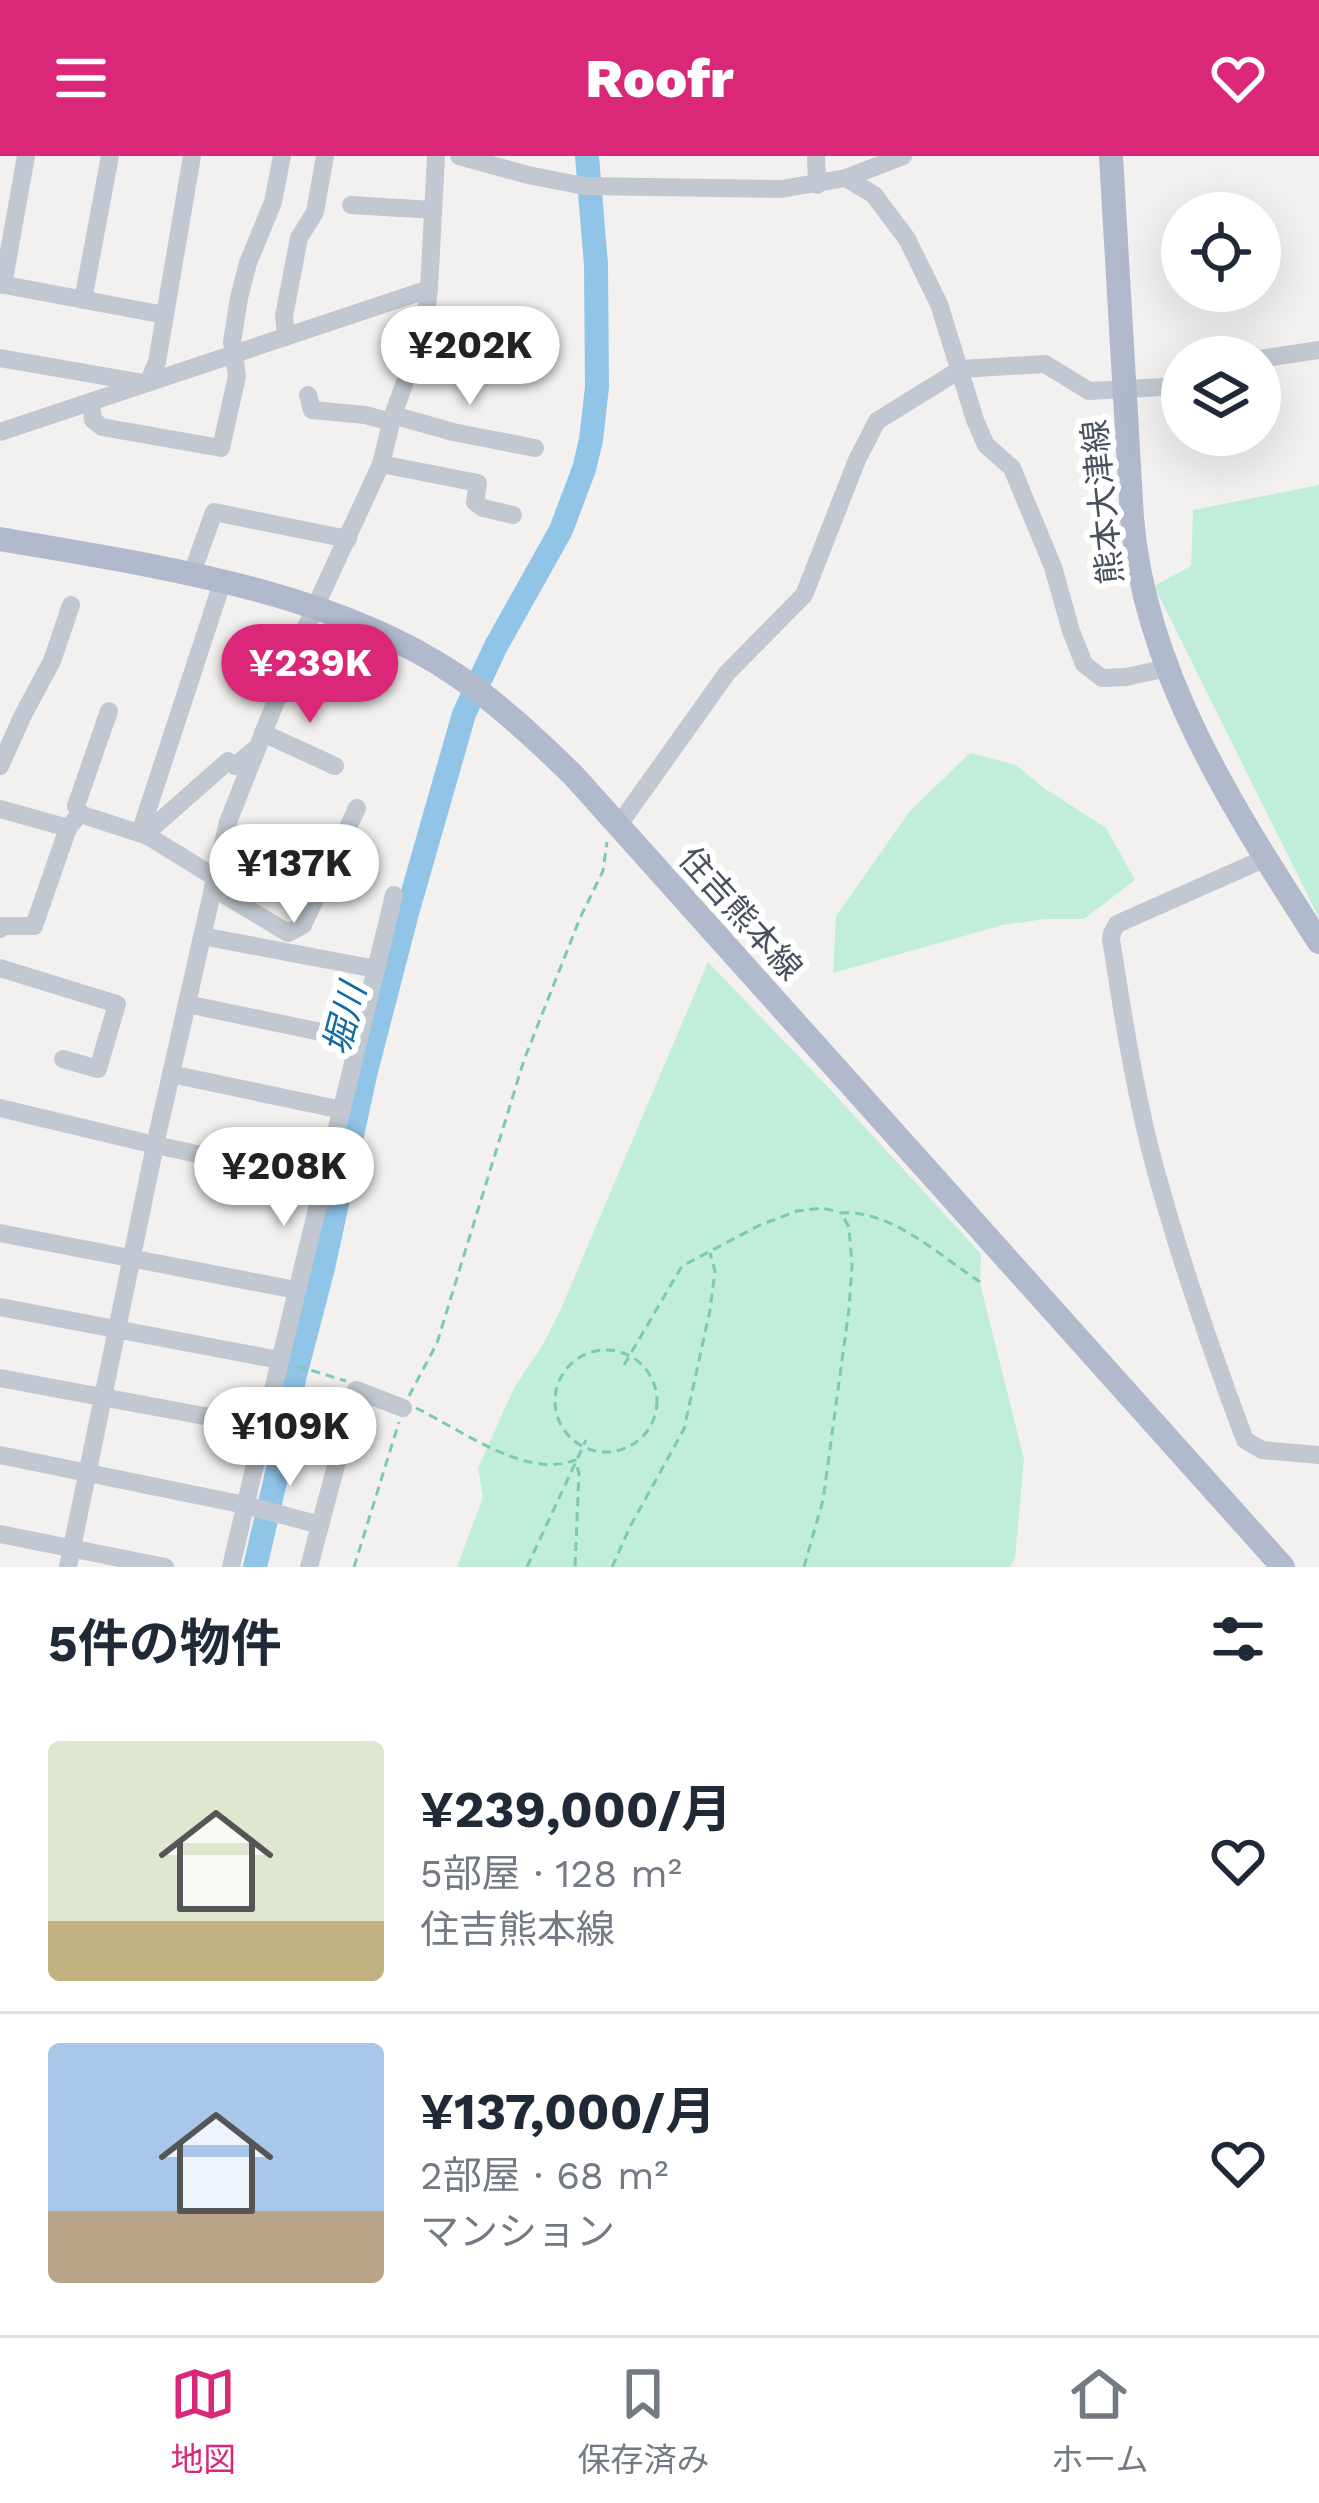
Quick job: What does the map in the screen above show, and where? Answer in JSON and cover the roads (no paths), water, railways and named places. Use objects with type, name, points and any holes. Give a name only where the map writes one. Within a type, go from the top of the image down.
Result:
[{"type":"main road","name":"熊本大津線","points":[[1111,156],[1136,559],[1146,605],[1167,668],[1210,764],[1319,942]]},
{"type":"main road","name":"住吉熊本線","points":[[0,538],[316,606],[378,631],[457,675],[527,730],[574,776],[1283,1567]]},
{"type":"street","points":[[26,156],[1,285],[165,315]]},
{"type":"street","points":[[83,300],[110,156]]},
{"type":"street","points":[[148,383],[157,362],[192,156]]},
{"type":"street","points":[[91,402],[93,420],[102,427],[221,448],[237,376],[232,342],[239,298],[273,202],[282,156]]},
{"type":"street","points":[[286,337],[284,316],[299,238],[315,212],[325,156]]},
{"type":"street","points":[[70,1557],[228,822],[316,606],[381,464],[424,329],[436,156]]},
{"type":"street","points":[[459,156],[584,186],[781,189],[846,178],[903,156]]},
{"type":"street","points":[[816,156],[817,185]]},
{"type":"street","points":[[846,178],[874,195],[907,238],[939,304],[986,445],[1012,468],[1029,508],[1084,664],[1102,678],[1167,668]]},
{"type":"street","points":[[351,205],[434,209]]},
{"type":"street","points":[[0,432],[429,289]]},
{"type":"street","points":[[1281,356],[1319,350]]},
{"type":"street","points":[[0,358],[148,383]]},
{"type":"street","points":[[618,826],[727,673],[804,595],[856,460],[877,421],[962,369],[1045,364],[1089,391],[1161,387]]},
{"type":"street","points":[[308,395],[312,410],[392,418],[536,448]]},
{"type":"street","points":[[381,464],[478,483],[475,502],[512,515]]},
{"type":"street","points":[[191,576],[214,512],[348,539]]},
{"type":"street","points":[[144,835],[222,583]]},
{"type":"street","points":[[0,766],[52,662],[71,605]]},
{"type":"street","points":[[0,927],[34,926],[76,806],[104,748],[109,711]]},
{"type":"street","points":[[144,835],[228,761],[235,766],[260,740]]},
{"type":"street","points":[[260,740],[335,766]]},
{"type":"street","points":[[0,808],[144,835],[289,932],[303,926],[357,808]]},
{"type":"street","points":[[1266,858],[1118,924],[1112,939],[1150,1150],[1245,1440],[1262,1450],[1319,1455]]},
{"type":"street","points":[[231,1567],[394,895]]},
{"type":"street","points":[[202,935],[376,969]]},
{"type":"street","points":[[0,968],[117,1004],[98,1069],[63,1059]]},
{"type":"street","points":[[187,1004],[359,1040]]},
{"type":"street","points":[[171,1074],[342,1110]]},
{"type":"street","points":[[0,1108],[325,1181]]},
{"type":"street","points":[[0,1233],[296,1291]]},
{"type":"street","points":[[0,1306],[281,1361]]},
{"type":"street","points":[[0,1378],[263,1427]]},
{"type":"street","points":[[309,1567],[356,1390],[403,1408]]},
{"type":"street","points":[[0,1455],[320,1525]]},
{"type":"street","points":[[0,1534],[70,1557],[165,1567]]},
{"type":"waterway","name":"堀川","points":[[255,1567],[366,1071],[464,714],[561,530],[591,440],[597,387],[596,265],[587,156]]}]
